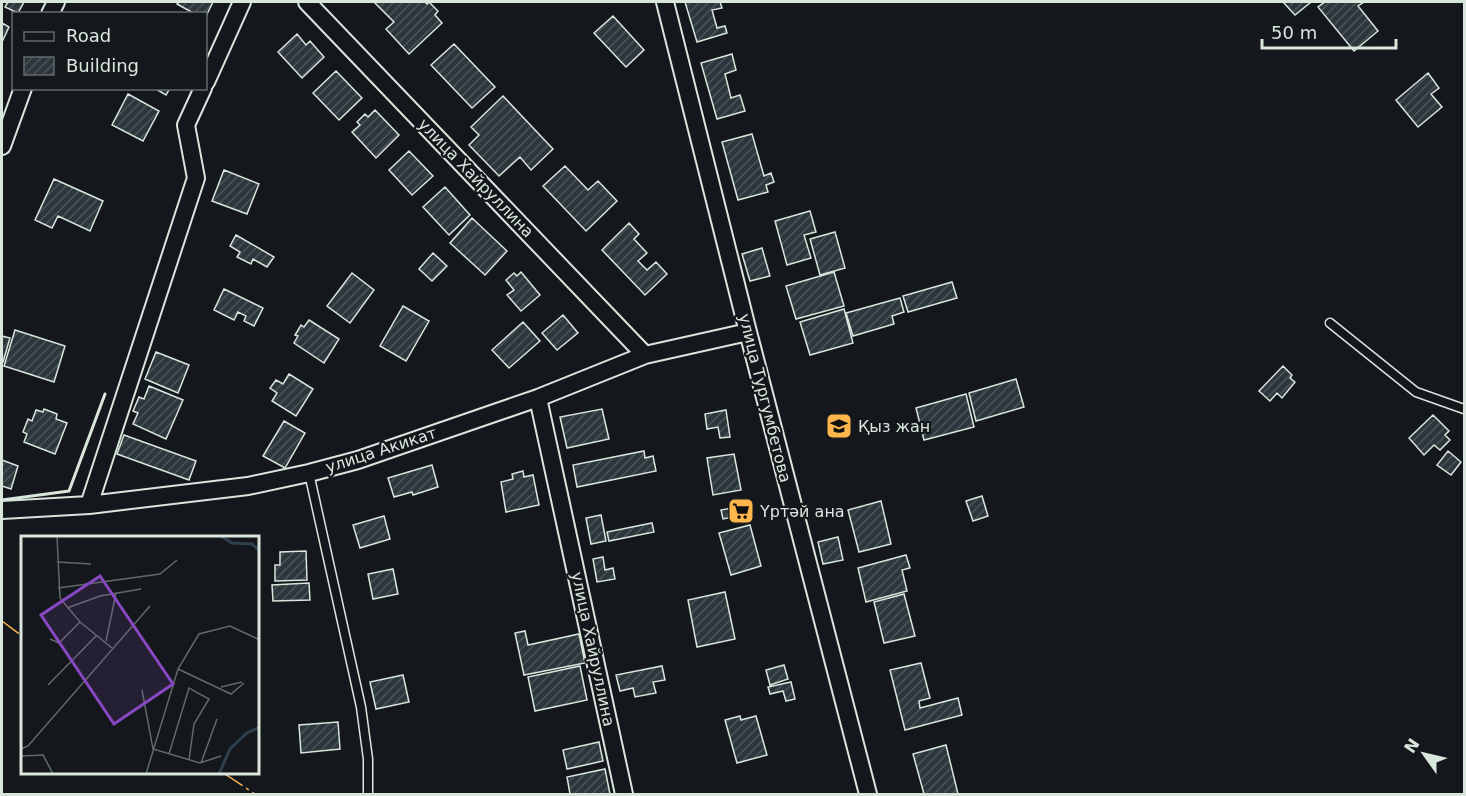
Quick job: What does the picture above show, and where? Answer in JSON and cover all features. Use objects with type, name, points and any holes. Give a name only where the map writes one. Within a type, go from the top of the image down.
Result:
[{"type":"street","points":[[207,80],[242,2]]},
{"type":"street","name":"улица Хайруллина","points":[[307,2],[645,355]]},
{"type":"street","name":"улица Тургумбетова","points":[[665,2],[868,795]]},
{"type":"street","points":[[2,146],[22,90]]},
{"type":"street","points":[[89,505],[196,178],[186,125],[202,90]]},
{"type":"street","name":"улица Акикат","points":[[2,510],[89,505],[248,486],[309,473],[358,460],[538,398],[645,355],[748,332]]},
{"type":"street","name":"улица Хайруллина","points":[[538,398],[624,795]]},
{"type":"lane","points":[[1330,323],[1416,392],[1464,409]]},
{"type":"lane","points":[[309,473],[361,707],[368,759],[368,795]]},
{"type":"building","points":[[8,2],[24,2],[19,12],[5,7]]},
{"type":"building","points":[[179,2],[213,2],[207,14],[207,12],[191,12],[177,4]]},
{"type":"building","points":[[374,2],[425,2],[427,4],[429,2],[438,11],[435,15],[442,23],[409,54],[386,29],[394,22]]},
{"type":"building","points":[[685,2],[720,2],[722,8],[712,10],[717,28],[725,26],[727,33],[697,42]]},
{"type":"building","points":[[1283,2],[1311,2],[1295,15]]},
{"type":"building","points":[[1325,2],[1364,2],[1358,6],[1378,31],[1354,51],[1318,7]]},
{"type":"building","points":[[613,16],[644,50],[626,67],[594,33]]},
{"type":"building","points":[[2,23],[9,27],[2,42]]},
{"type":"building","points":[[297,34],[306,45],[310,41],[324,57],[302,78],[278,52]]},
{"type":"building","points":[[454,44],[495,87],[472,108],[431,65]]},
{"type":"building","points":[[732,54],[736,70],[725,74],[731,98],[740,95],[745,111],[717,119],[701,63]]},
{"type":"building","points":[[336,71],[362,98],[339,120],[313,93]]},
{"type":"building","points":[[1428,73],[1439,88],[1431,94],[1442,107],[1418,127],[1396,100]]},
{"type":"building","points":[[157,90],[169,90],[166,95]]},
{"type":"building","points":[[128,94],[159,111],[143,141],[112,125]]},
{"type":"building","points":[[503,96],[553,149],[531,170],[520,157],[499,176],[469,145],[479,135],[471,127]]},
{"type":"building","points":[[375,110],[399,135],[376,158],[352,132],[360,125],[357,122],[365,114],[368,117]]},
{"type":"building","points":[[752,134],[764,176],[771,173],[774,182],[766,185],[768,192],[738,200],[722,142]]},
{"type":"building","points":[[409,151],[433,176],[412,195],[389,170]]},
{"type":"building","points":[[565,166],[588,190],[598,181],[617,201],[586,231],[543,186]]},
{"type":"building","points":[[224,170],[259,184],[247,214],[212,201]]},
{"type":"building","points":[[54,179],[103,201],[90,231],[58,216],[52,228],[35,220]]},
{"type":"building","points":[[445,187],[470,215],[449,235],[423,207]]},
{"type":"building","points":[[810,211],[816,232],[804,235],[811,258],[787,265],[775,221]]},
{"type":"building","points":[[472,218],[507,251],[485,275],[450,243]]},
{"type":"building","points":[[629,223],[639,234],[634,239],[647,253],[638,261],[647,270],[656,262],[667,274],[645,295],[602,250]]},
{"type":"building","points":[[835,232],[845,268],[820,275],[810,239]]},
{"type":"building","points":[[236,235],[274,257],[267,267],[253,259],[251,264],[237,257],[240,252],[230,246]]},
{"type":"building","points":[[762,248],[770,276],[750,281],[742,254]]},
{"type":"building","points":[[433,253],[447,266],[432,281],[419,269]]},
{"type":"building","points":[[521,272],[540,295],[521,311],[507,295],[514,290],[506,280],[514,273],[517,276]]},
{"type":"building","points":[[834,272],[844,306],[796,319],[786,286]]},
{"type":"building","points":[[352,273],[374,290],[350,323],[327,306]]},
{"type":"building","points":[[952,282],[957,298],[908,312],[903,296]]},
{"type":"building","points":[[224,289],[263,308],[254,326],[244,321],[246,316],[238,312],[234,320],[214,310]]},
{"type":"building","points":[[900,298],[904,312],[892,316],[894,324],[853,336],[846,313]]},
{"type":"building","points":[[403,306],[429,321],[406,361],[380,346]]},
{"type":"building","points":[[844,309],[853,343],[810,355],[800,322]]},
{"type":"building","points":[[563,315],[578,333],[557,350],[542,333]]},
{"type":"building","points":[[309,320],[339,339],[324,363],[294,343],[298,336],[295,335],[301,325],[304,327]]},
{"type":"building","points":[[523,322],[540,341],[509,368],[492,350]]},
{"type":"building","points":[[15,330],[65,346],[54,382],[4,366]]},
{"type":"building","points":[[2,336],[10,338],[3,362],[2,362]]},
{"type":"building","points":[[156,352],[189,365],[178,393],[145,379]]},
{"type":"building","points":[[1283,366],[1295,382],[1282,398],[1277,393],[1270,401],[1259,391]]},
{"type":"building","points":[[289,374],[313,389],[296,416],[272,401],[277,393],[270,388],[276,380],[283,384]]},
{"type":"building","points":[[1016,379],[1024,407],[976,421],[969,393]]},
{"type":"building","points":[[149,386],[183,400],[166,439],[133,424],[138,413],[133,411],[139,397],[144,399]]},
{"type":"building","points":[[966,394],[974,427],[924,440],[916,408]]},
{"type":"building","points":[[44,409],[57,414],[56,419],[67,423],[55,454],[24,442],[27,434],[23,432],[28,419],[32,421],[36,410],[43,412]]},
{"type":"building","points":[[602,409],[609,439],[567,448],[560,417]]},
{"type":"building","points":[[726,410],[730,437],[720,438],[718,427],[707,429],[705,414]]},
{"type":"building","points":[[1433,415],[1449,431],[1445,435],[1450,440],[1440,450],[1434,445],[1424,455],[1409,438]]},
{"type":"building","points":[[284,421],[305,433],[285,468],[263,456]]},
{"type":"building","points":[[124,435],[196,461],[189,480],[117,454]]},
{"type":"building","points":[[644,451],[645,458],[653,456],[656,471],[577,487],[573,465]]},
{"type":"building","points":[[1448,451],[1461,462],[1451,475],[1437,465]]},
{"type":"building","points":[[734,454],[741,490],[713,495],[707,458]]},
{"type":"building","points":[[2,460],[18,466],[11,489],[2,486]]},
{"type":"building","points":[[432,465],[438,487],[413,495],[412,492],[394,497],[388,478]]},
{"type":"building","points":[[523,471],[524,477],[533,475],[539,505],[506,512],[501,482],[513,479],[512,474]]},
{"type":"building","points":[[982,496],[988,516],[973,521],[966,501]]},
{"type":"building","points":[[881,501],[891,544],[859,552],[848,510]]},
{"type":"building","points":[[748,505],[750,514],[723,519],[721,510]]},
{"type":"building","points":[[601,515],[606,541],[591,544],[586,518]]},
{"type":"building","points":[[384,516],[390,539],[360,548],[353,525]]},
{"type":"building","points":[[652,523],[654,532],[609,541],[607,532]]},
{"type":"building","points":[[750,525],[761,566],[731,575],[719,533]]},
{"type":"building","points":[[838,537],[843,560],[823,564],[818,542]]},
{"type":"building","points":[[306,551],[307,580],[275,581],[275,565],[280,565],[280,552]]},
{"type":"building","points":[[906,555],[910,568],[902,570],[907,591],[866,602],[858,568]]},
{"type":"building","points":[[603,557],[605,570],[613,568],[615,579],[597,582],[593,559]]},
{"type":"building","points":[[393,569],[398,594],[373,599],[368,574]]},
{"type":"building","points":[[309,583],[310,600],[273,601],[272,585]]},
{"type":"building","points":[[725,592],[735,639],[697,647],[688,600]]},
{"type":"building","points":[[904,594],[915,636],[884,643],[874,602]]},
{"type":"building","points":[[525,631],[528,645],[579,634],[585,663],[524,675],[515,633]]},
{"type":"building","points":[[921,663],[930,698],[919,701],[920,708],[958,698],[962,715],[905,730],[890,670]]},
{"type":"building","points":[[784,665],[788,679],[770,685],[766,670]]},
{"type":"building","points":[[580,666],[587,700],[535,711],[528,677]]},
{"type":"building","points":[[662,666],[665,680],[653,682],[656,693],[635,697],[633,688],[620,691],[616,675]]},
{"type":"building","points":[[403,675],[409,702],[376,709],[370,682]]},
{"type":"building","points":[[791,682],[795,699],[786,701],[783,691],[770,694],[768,687]]},
{"type":"building","points":[[740,716],[741,720],[756,716],[767,755],[737,763],[725,720]]},
{"type":"building","points":[[338,722],[340,749],[301,753],[299,725]]},
{"type":"building","points":[[599,742],[603,761],[567,769],[563,750]]},
{"type":"building","points":[[946,745],[958,794],[924,794],[913,754]]},
{"type":"building","points":[[605,769],[610,794],[570,794],[567,777]]},
{"type":"wall","points":[[2,500],[69,491],[105,394]]},
{"type":"power","points":[[2,621],[21,635]]},
{"type":"power","points":[[226,775],[255,794]]},
{"type":"place","name":"Қыз жан","points":[[839,426]]},
{"type":"place","name":"Үртәй ана","points":[[741,511]]}]
